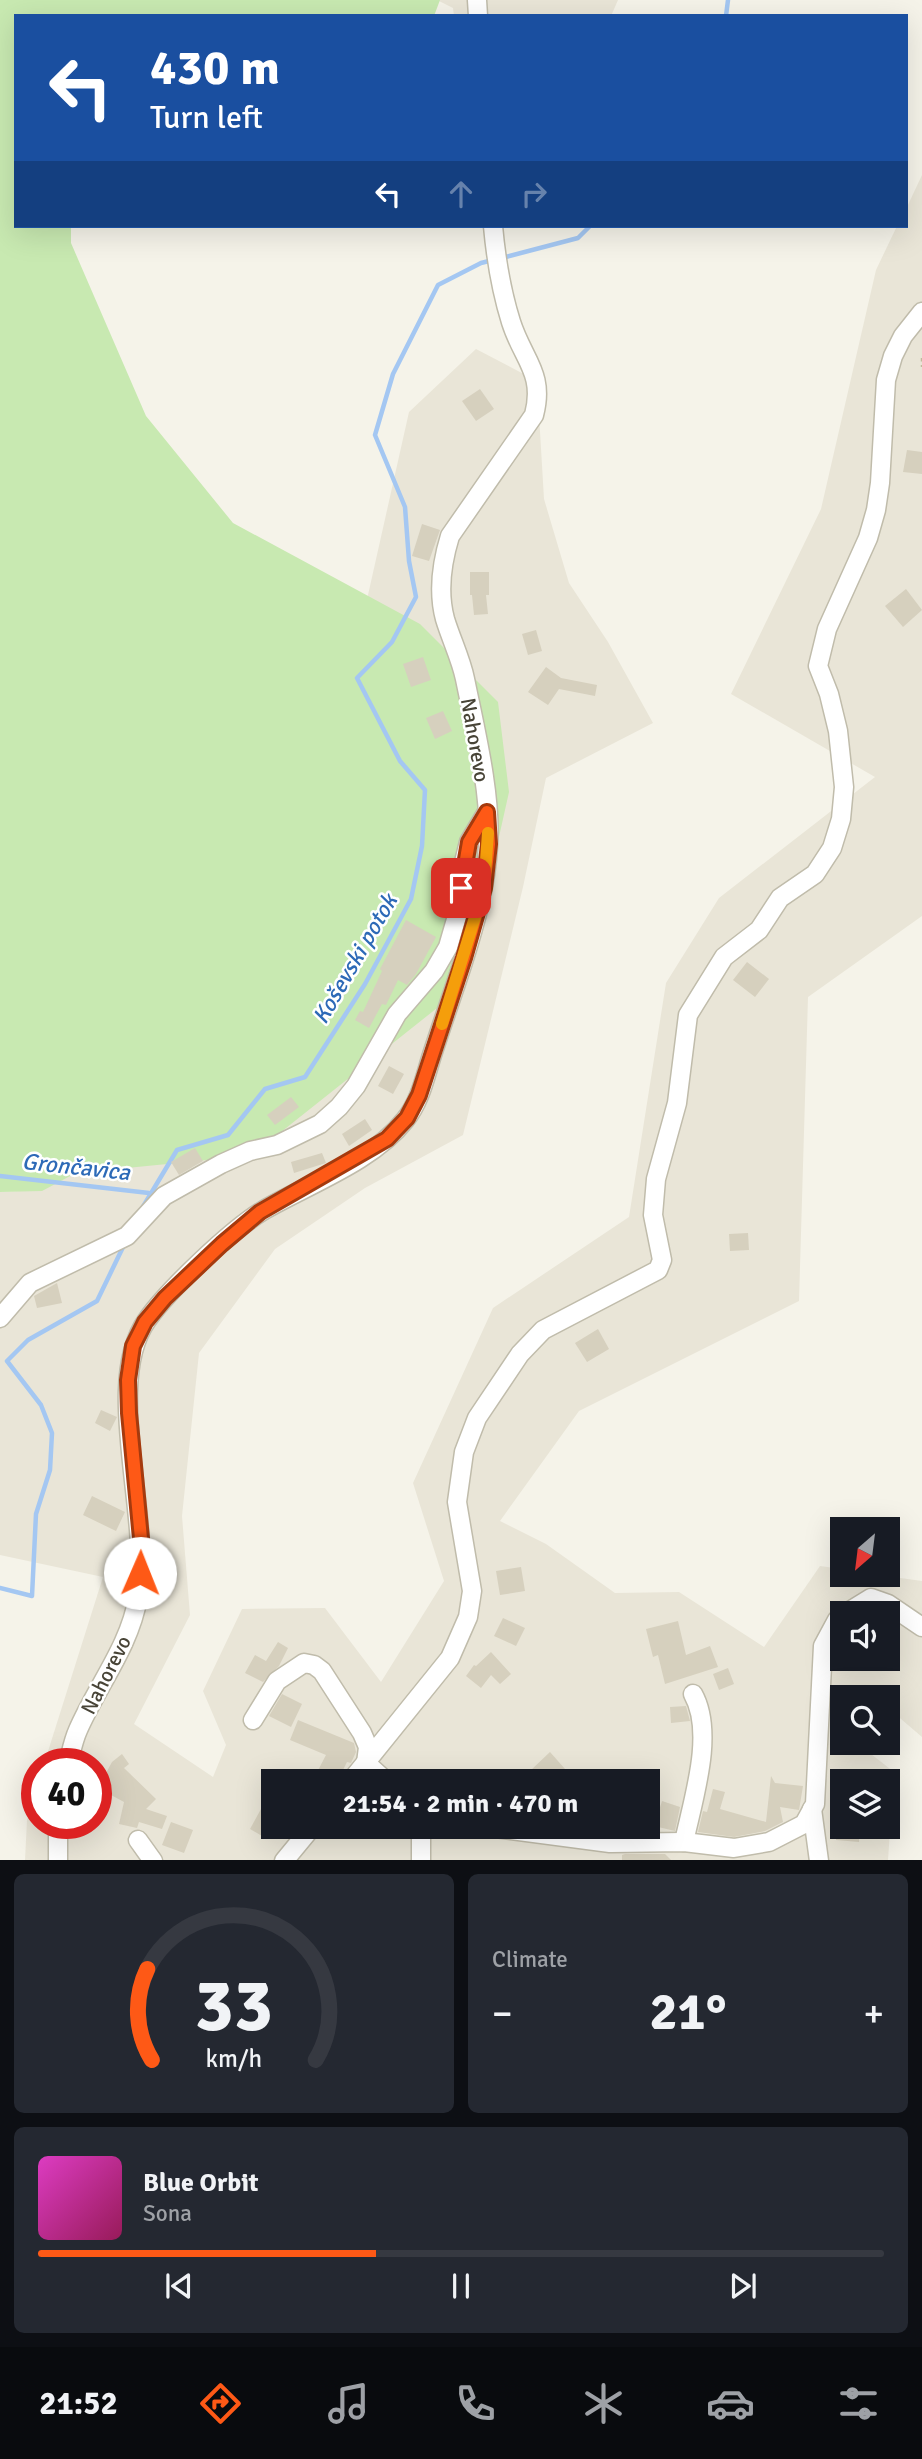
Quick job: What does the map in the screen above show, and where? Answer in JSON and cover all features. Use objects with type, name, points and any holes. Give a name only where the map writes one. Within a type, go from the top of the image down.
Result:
[{"type":"street","name":"Nahorevo","points":[[72,1748],[76,1732],[122,1647],[138,1596],[142,1549],[128,1380],[133,1346],[145,1322],[165,1298],[260,1212],[387,1139],[407,1118],[427,1070],[484,888],[489,844],[487,812],[464,675],[444,615],[442,579],[450,536],[534,415],[539,395],[537,381],[512,325],[497,268],[493,228]]},
{"type":"street","points":[[361,1769],[450,1658],[468,1618],[472,1591],[457,1502],[464,1452],[477,1418],[520,1354],[543,1329],[658,1270],[663,1260],[653,1215],[656,1180],[677,1103],[688,1015],[724,957],[759,930],[780,898],[815,874],[832,848],[841,819],[844,787],[838,731],[829,694],[818,666],[827,629],[868,538],[876,510],[886,380],[893,356],[903,336],[922,312]]},
{"type":"street","points":[[0,1318],[30,1283],[132,1231],[164,1196],[250,1151],[277,1145],[320,1124],[339,1107],[356,1086],[397,1014],[434,971],[448,947],[457,917],[469,842],[487,812]]},
{"type":"street","points":[[900,1612],[922,1628]]},
{"type":"street","points":[[580,1839],[610,1843],[684,1842],[734,1848],[769,1842],[803,1824],[815,1804],[823,1646],[830,1632]]},
{"type":"street","points":[[253,1720],[277,1681],[304,1663],[314,1665],[322,1671],[362,1733],[368,1747],[366,1763]]},
{"type":"street","points":[[684,1842],[697,1777],[703,1727],[701,1708],[694,1694]]},
{"type":"street","points":[[366,1763],[373,1769]]},
{"type":"street","points":[[812,1809],[818,1860]]},
{"type":"street","points":[[58,1839],[58,1860]]},
{"type":"street","points":[[284,1860],[302,1839]]},
{"type":"street","points":[[421,1839],[421,1860]]},
{"type":"street","points":[[138,1840],[153,1860]]},
{"type":"path","points":[[922,358],[922,367]]},
{"type":"shaded area","points":[[437,0],[618,0],[612,14],[454,14],[453,8]]},
{"type":"shaded area","points":[[922,175],[922,916],[808,997],[799,1301],[579,1411],[500,1521],[546,1544],[615,1593],[679,1592],[764,1647],[820,1566],[830,1567],[830,1587],[900,1587],[900,1578],[922,1581],[922,1737],[900,1718],[900,1685],[830,1685],[830,1755],[872,1755],[890,1769],[830,1769],[830,1839],[889,1839],[888,1860],[25,1860],[26,1839],[112,1839],[112,1748],[49,1748],[103,1577],[0,1555],[0,1192],[42,1190],[76,1173],[355,653],[409,412],[476,349],[537,381],[544,499],[569,583],[608,642],[653,723],[546,778],[523,887],[463,1135],[365,1188],[275,1249],[199,1353],[182,1516],[190,1615],[134,1724],[213,1777],[226,1745],[203,1691],[242,1609],[325,1608],[381,1682],[444,1581],[413,1483],[493,1308],[629,1217],[666,983],[719,898],[875,777],[731,694],[821,509],[876,270],[896,228],[908,228],[908,205]]},
{"type":"green space","points":[[0,0],[440,0],[435,14],[14,14],[14,228],[71,228],[71,243],[146,416],[233,523],[420,624],[498,702],[509,792],[466,985],[276,1136],[228,1158],[76,1173],[42,1191],[0,1192]]},
{"type":"building","points":[[480,389],[494,409],[476,421],[462,401]]},
{"type":"building","points":[[907,450],[922,452],[922,474],[903,472]]},
{"type":"building","points":[[422,524],[440,530],[429,561],[412,556]]},
{"type":"building","points":[[470,572],[489,572],[489,595],[486,595],[488,614],[474,615],[470,595]]},
{"type":"building","points":[[906,589],[922,610],[903,627],[885,606]]},
{"type":"building","points":[[536,630],[542,651],[528,655],[522,634]]},
{"type":"building","points":[[423,657],[431,680],[411,687],[403,664]]},
{"type":"building","points":[[546,667],[561,678],[597,685],[595,696],[559,689],[548,705],[528,692]]},
{"type":"building","points":[[443,711],[452,731],[435,739],[426,718]]},
{"type":"building","points":[[406,920],[436,937],[416,974],[407,985],[398,980],[386,1005],[382,1004],[369,1028],[355,1020],[360,1011],[363,1012],[382,971],[380,969]]},
{"type":"building","points":[[747,962],[769,979],[755,997],[733,980]]},
{"type":"building","points":[[389,1066],[404,1074],[393,1094],[378,1086]]},
{"type":"building","points":[[291,1097],[299,1107],[275,1125],[267,1115]]},
{"type":"building","points":[[365,1119],[372,1130],[349,1146],[342,1134]]},
{"type":"building","points":[[195,1148],[203,1161],[179,1175],[171,1162]]},
{"type":"building","points":[[322,1153],[326,1163],[294,1173],[291,1162]]},
{"type":"building","points":[[748,1233],[749,1250],[730,1251],[729,1234]]},
{"type":"building","points":[[57,1283],[62,1303],[37,1308],[34,1296]]},
{"type":"building","points":[[598,1329],[609,1349],[587,1362],[575,1343]]},
{"type":"building","points":[[101,1410],[117,1417],[110,1431],[95,1423]]},
{"type":"building","points":[[92,1496],[125,1512],[116,1531],[83,1515]]},
{"type":"building","points":[[521,1567],[525,1591],[500,1595],[496,1571]]},
{"type":"building","points":[[503,1618],[525,1628],[516,1646],[494,1636]]},
{"type":"building","points":[[678,1621],[686,1655],[710,1646],[718,1667],[665,1684],[658,1655],[653,1657],[646,1629]]},
{"type":"building","points":[[278,1642],[288,1648],[279,1666],[263,1682],[245,1673],[255,1655],[266,1661]]},
{"type":"building","points":[[491,1652],[511,1674],[500,1684],[491,1675],[481,1688],[466,1676],[474,1665]]},
{"type":"building","points":[[728,1668],[734,1684],[719,1690],[713,1674]]},
{"type":"building","points":[[282,1694],[302,1704],[291,1727],[269,1716]]},
{"type":"building","points":[[686,1706],[690,1721],[671,1723],[670,1707]]},
{"type":"building","points":[[298,1720],[354,1743],[356,1752],[351,1763],[347,1762],[344,1769],[319,1769],[326,1755],[290,1740]]},
{"type":"building","points":[[550,1752],[565,1769],[532,1769]]},
{"type":"building","points":[[122,1754],[129,1764],[124,1768],[156,1799],[146,1809],[167,1816],[162,1829],[139,1822],[137,1828],[119,1824],[124,1802],[112,1796],[112,1762]]},
{"type":"building","points":[[771,1776],[775,1783],[803,1786],[799,1810],[780,1807],[783,1822],[765,1831],[734,1837],[698,1832],[703,1811],[707,1812],[713,1789],[725,1792],[720,1809],[766,1822]]},
{"type":"building","points":[[662,1801],[680,1807],[675,1831],[660,1827]]},
{"type":"building","points":[[261,1809],[261,1835],[250,1829]]},
{"type":"building","points":[[171,1822],[193,1830],[184,1853],[162,1845]]},
{"type":"building","points":[[836,1839],[859,1839],[859,1842]]},
{"type":"building","points":[[625,1854],[665,1854],[671,1860],[622,1860],[622,1855]]},
{"type":"waterway","name":"Koševski potok","points":[[726,14],[728,0]]},
{"type":"waterway","name":"Koševski potok","points":[[502,258],[578,238],[588,228]]},
{"type":"waterway","name":"Koševski potok","points":[[141,1210],[177,1150],[228,1135],[265,1089],[305,1077],[365,984],[411,899],[422,846],[425,790],[400,761],[357,678],[392,642],[416,597],[409,561],[405,507],[375,435],[393,374],[438,285],[481,263],[493,260]]},
{"type":"waterway","name":"Grončavica","points":[[0,1176],[149,1193]]},
{"type":"waterway","points":[[0,1588],[32,1596],[36,1514],[50,1470],[52,1433],[41,1405],[7,1361],[28,1340],[97,1301],[125,1243]]},
{"type":"slow traffic","points":[[442,1024],[484,888],[488,833]]},
{"type":"route","points":[[140,1573],[142,1549],[129,1413],[128,1380],[133,1346],[145,1322],[165,1298],[260,1212],[360,1157],[387,1139],[407,1118],[419,1095],[484,888],[489,844],[487,812],[469,842],[461,888]]}]
